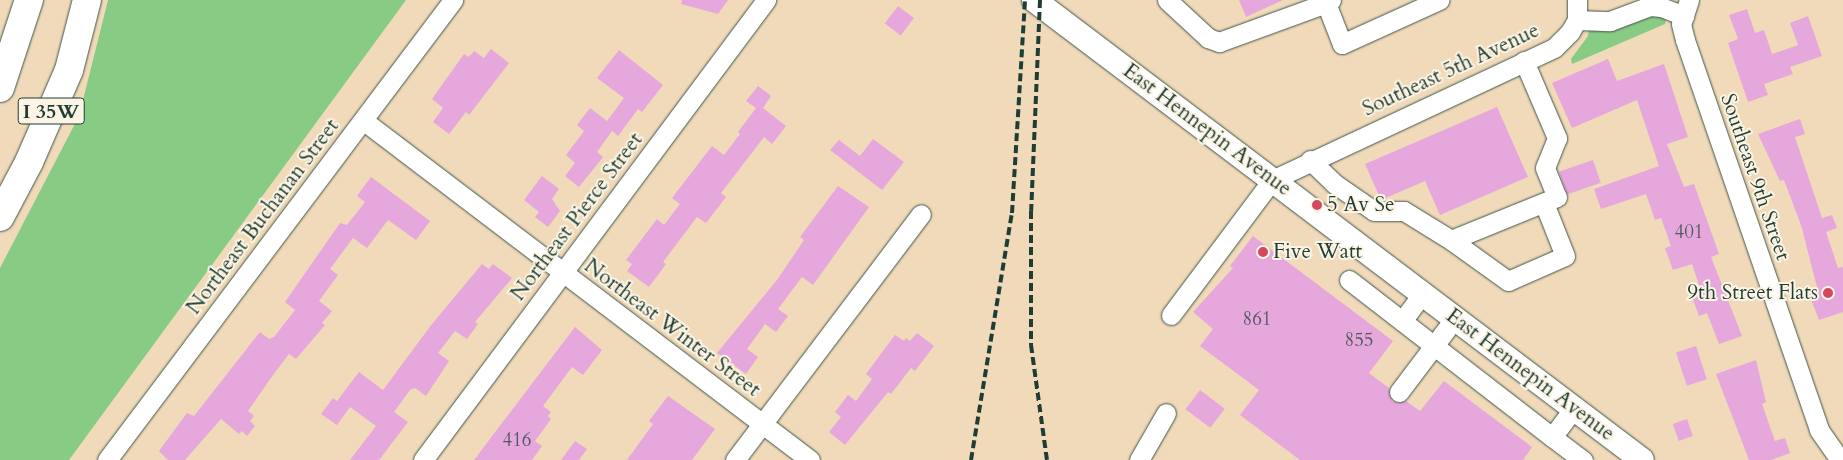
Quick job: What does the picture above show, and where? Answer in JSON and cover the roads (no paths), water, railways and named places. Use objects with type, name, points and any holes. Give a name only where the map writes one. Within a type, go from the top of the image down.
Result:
[{"type":"highway","name":"I 35W","points":[[0,88],[29,0]]},
{"type":"highway","name":"I 35W","points":[[0,217],[29,162],[69,70],[87,0]]},
{"type":"main road","name":"East Hennepin Avenue","points":[[1034,0],[1642,460]]},
{"type":"street","name":"Northeast Buchanan Street","points":[[107,460],[364,121],[453,0]]},
{"type":"street","name":"Northeast Pierce Street","points":[[423,460],[766,0]]},
{"type":"street","points":[[1167,0],[1208,38],[1219,42],[1329,1],[1342,44],[1438,0]]},
{"type":"street","points":[[1577,0],[1577,20],[1610,21],[1650,6],[1687,8]]},
{"type":"street","name":"Southeast 9th Street","points":[[1687,8],[1681,24],[1685,40],[1819,430],[1840,460]]},
{"type":"street","name":"Southeast 5th Avenue","points":[[1272,180],[1310,160],[1554,48],[1570,32],[1577,20]]},
{"type":"street","points":[[1451,240],[1557,197],[1545,168],[1557,138],[1524,61]]},
{"type":"street","name":"Northeast Winter Street","points":[[364,121],[810,460]]},
{"type":"street","points":[[1310,160],[1335,184],[1374,211],[1404,211],[1451,240],[1508,281],[1565,256],[1544,203]]},
{"type":"street","points":[[1171,314],[1272,180]]},
{"type":"street","points":[[735,460],[920,214]]},
{"type":"street","points":[[1349,280],[1583,460]]},
{"type":"street","points":[[1402,321],[1423,294]]},
{"type":"street","points":[[1399,392],[1456,318]]},
{"type":"street","points":[[1552,437],[1574,408]]},
{"type":"street","points":[[1139,460],[1166,413]]},
{"type":"railway","points":[[971,460],[1012,213],[1025,0]]},
{"type":"railway","points":[[1040,0],[1031,211],[1031,345],[1047,460]]},
{"type":"place","name":"5 Av Se","points":[[1317,205]]},
{"type":"place","name":"Five Watt","points":[[1263,252]]},
{"type":"place","name":"9th Street Flats","points":[[1828,293]]}]
